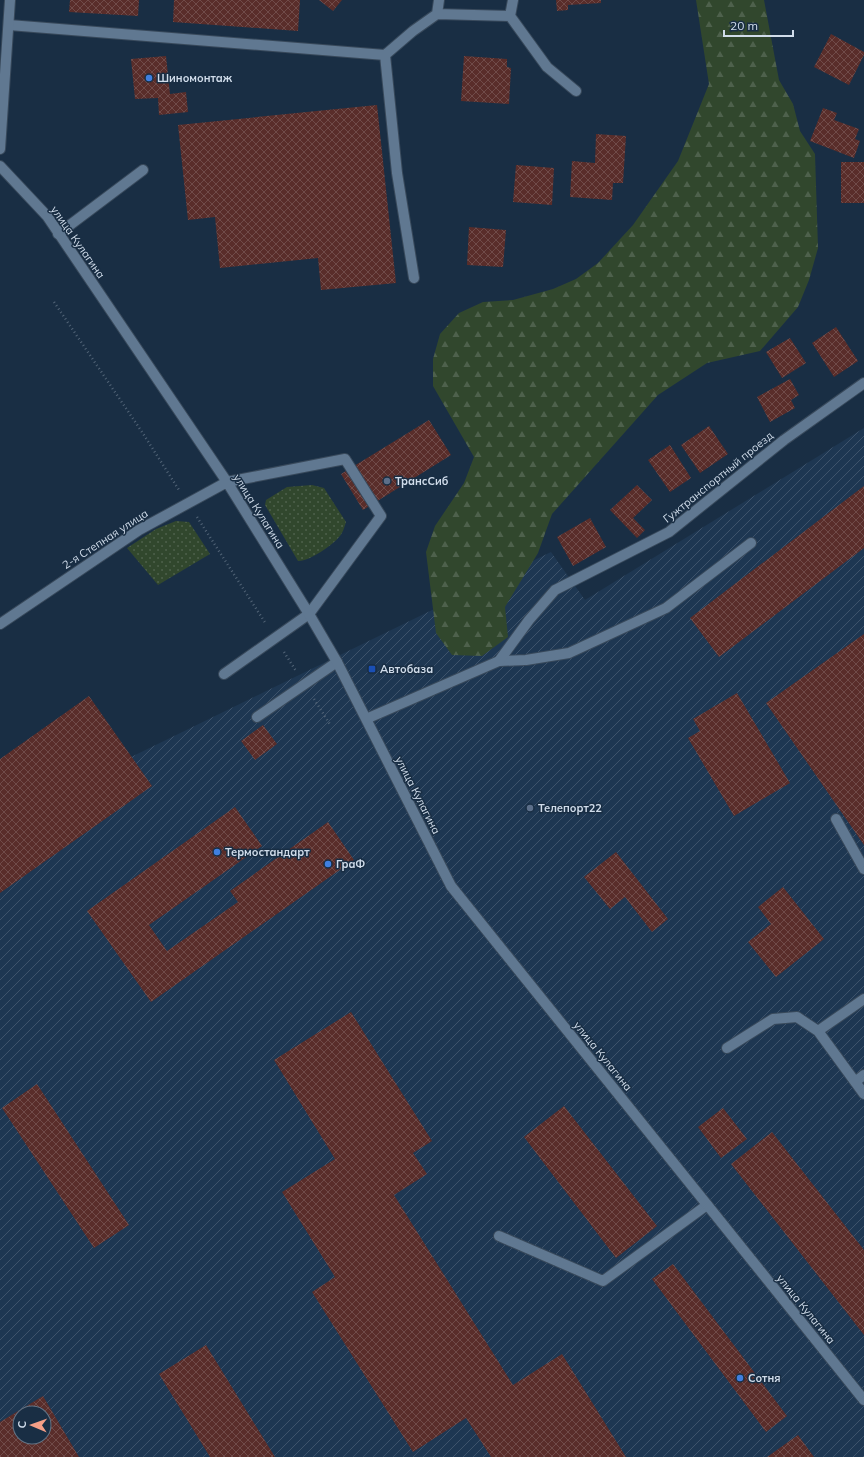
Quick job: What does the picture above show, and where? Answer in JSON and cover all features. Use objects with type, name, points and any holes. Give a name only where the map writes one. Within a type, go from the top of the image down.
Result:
[{"type":"street","points":[[0,149],[10,0]]},
{"type":"street","points":[[437,14],[439,0]]},
{"type":"street","points":[[513,0],[510,16],[547,67],[576,91]]},
{"type":"street","points":[[8,25],[385,55],[413,31],[437,14],[510,16]]},
{"type":"street","points":[[385,55],[397,173],[414,278]]},
{"type":"street","name":"улица Кулагина","points":[[0,166],[47,216],[227,482],[337,662],[451,886],[707,1205],[862,1395]]},
{"type":"street","points":[[58,234],[143,170]]},
{"type":"street","name":"Гужтранспортный проезд","points":[[500,662],[529,620],[555,590],[669,532],[784,440],[864,383]]},
{"type":"street","name":"2-я Степная улица","points":[[0,624],[139,530],[227,482],[345,459],[381,516],[309,614]]},
{"type":"street","points":[[366,719],[500,662],[526,660],[570,653],[666,608],[751,542]]},
{"type":"street","points":[[224,674],[309,614]]},
{"type":"street","points":[[257,718],[337,662]]},
{"type":"street","points":[[836,819],[864,869]]},
{"type":"street","points":[[818,1031],[864,998]]},
{"type":"street","points":[[727,1048],[773,1019],[797,1017],[818,1031],[864,1094]]},
{"type":"street","points":[[855,1082],[864,1076]]},
{"type":"street","points":[[499,1236],[603,1281],[707,1205]]},
{"type":"shaded area","points":[[864,428],[864,1457],[0,1457],[0,821],[551,552],[585,600]]},
{"type":"green space","points":[[696,0],[764,0],[779,80],[793,104],[800,131],[815,154],[818,248],[809,280],[798,307],[760,351],[707,363],[658,395],[552,514],[538,553],[505,607],[508,637],[482,656],[452,655],[436,633],[426,552],[435,526],[464,483],[474,457],[433,386],[433,359],[440,334],[459,313],[483,302],[513,300],[553,289],[576,279],[598,263],[633,225],[678,161],[709,84]]},
{"type":"green space","points":[[312,485],[324,488],[346,522],[342,534],[336,540],[314,556],[298,561],[265,505],[266,500],[287,487]]},
{"type":"green space","points":[[176,521],[189,522],[210,554],[158,585],[127,548],[156,529]]},
{"type":"building","points":[[70,0],[139,0],[138,16],[69,12]]},
{"type":"building","points":[[174,0],[300,0],[298,31],[173,22]]},
{"type":"building","points":[[319,0],[342,0],[333,11]]},
{"type":"building","points":[[556,0],[601,0],[601,3],[568,5],[568,10],[557,11]]},
{"type":"building","points":[[831,34],[864,52],[864,55],[849,85],[814,67]]},
{"type":"building","points":[[166,56],[170,94],[186,92],[188,112],[159,115],[158,98],[135,99],[131,59]]},
{"type":"building","points":[[464,56],[507,59],[507,67],[511,68],[509,104],[461,101]]},
{"type":"building","points":[[377,105],[396,283],[321,290],[318,258],[220,268],[215,217],[188,220],[178,125]]},
{"type":"building","points":[[823,108],[837,113],[834,120],[859,129],[855,139],[860,141],[854,158],[810,141]]},
{"type":"building","points":[[596,134],[626,136],[623,183],[613,183],[612,200],[570,197],[572,161],[595,163]]},
{"type":"building","points":[[841,162],[864,162],[864,203],[841,203]]},
{"type":"building","points":[[516,165],[554,168],[552,205],[513,202]]},
{"type":"building","points":[[469,227],[506,230],[503,267],[467,265]]},
{"type":"building","points":[[836,327],[858,361],[834,377],[812,343]]},
{"type":"building","points":[[790,338],[806,363],[782,378],[766,352]]},
{"type":"building","points":[[790,379],[799,395],[791,400],[795,408],[770,422],[757,397]]},
{"type":"building","points":[[429,420],[451,455],[363,510],[341,474]]},
{"type":"building","points":[[709,426],[728,454],[700,473],[681,445]]},
{"type":"building","points":[[670,445],[691,478],[670,492],[648,460]]},
{"type":"building","points":[[637,485],[652,500],[633,518],[645,530],[637,538],[610,510]]},
{"type":"building","points":[[864,486],[864,548],[719,657],[690,618]]},
{"type":"building","points":[[590,518],[606,547],[573,566],[557,537]]},
{"type":"building","points":[[864,634],[864,845],[766,703]]},
{"type":"building","points":[[737,693],[790,783],[734,816],[688,738],[700,731],[693,719]]},
{"type":"building","points":[[89,696],[152,786],[0,893],[0,759]]},
{"type":"building","points":[[263,725],[277,744],[255,760],[241,741]]},
{"type":"building","points":[[235,807],[262,846],[149,925],[167,951],[238,902],[230,891],[328,822],[354,860],[151,1002],[87,911]]},
{"type":"building","points":[[616,852],[668,919],[652,932],[625,897],[610,909],[584,877]]},
{"type":"building","points":[[783,887],[824,939],[776,977],[748,942],[771,924],[758,907]]},
{"type":"building","points":[[351,1012],[432,1141],[413,1153],[427,1174],[394,1195],[513,1385],[562,1354],[626,1457],[491,1457],[466,1418],[413,1452],[312,1292],[335,1277],[282,1192],[335,1159],[274,1060]]},
{"type":"building","points":[[37,1084],[129,1225],[94,1248],[2,1108]]},
{"type":"building","points":[[564,1106],[657,1226],[616,1258],[524,1137]]},
{"type":"building","points":[[723,1108],[747,1139],[721,1158],[698,1127]]},
{"type":"building","points":[[772,1132],[864,1250],[864,1335],[731,1164]]},
{"type":"building","points":[[673,1264],[787,1416],[766,1432],[652,1279]]},
{"type":"building","points":[[206,1345],[275,1457],[210,1457],[159,1374]]},
{"type":"building","points":[[43,1396],[48,1405],[28,1405]]},
{"type":"building","points":[[52,1411],[79,1457],[0,1457],[0,1422],[12,1415],[12,1445],[52,1445]]},
{"type":"building","points":[[798,1435],[814,1457],[767,1457]]},
{"type":"place","name":"Шиномонтаж","points":[[149,78]]},
{"type":"place","name":"ТрансСиб","points":[[387,481]]},
{"type":"place","name":"Автобаза","points":[[372,669]]},
{"type":"place","name":"Телепорт22","points":[[530,808]]},
{"type":"place","name":"Термостандарт","points":[[217,852]]},
{"type":"place","name":"ГраФ","points":[[328,864]]},
{"type":"place","name":"Сотня","points":[[740,1378]]}]
